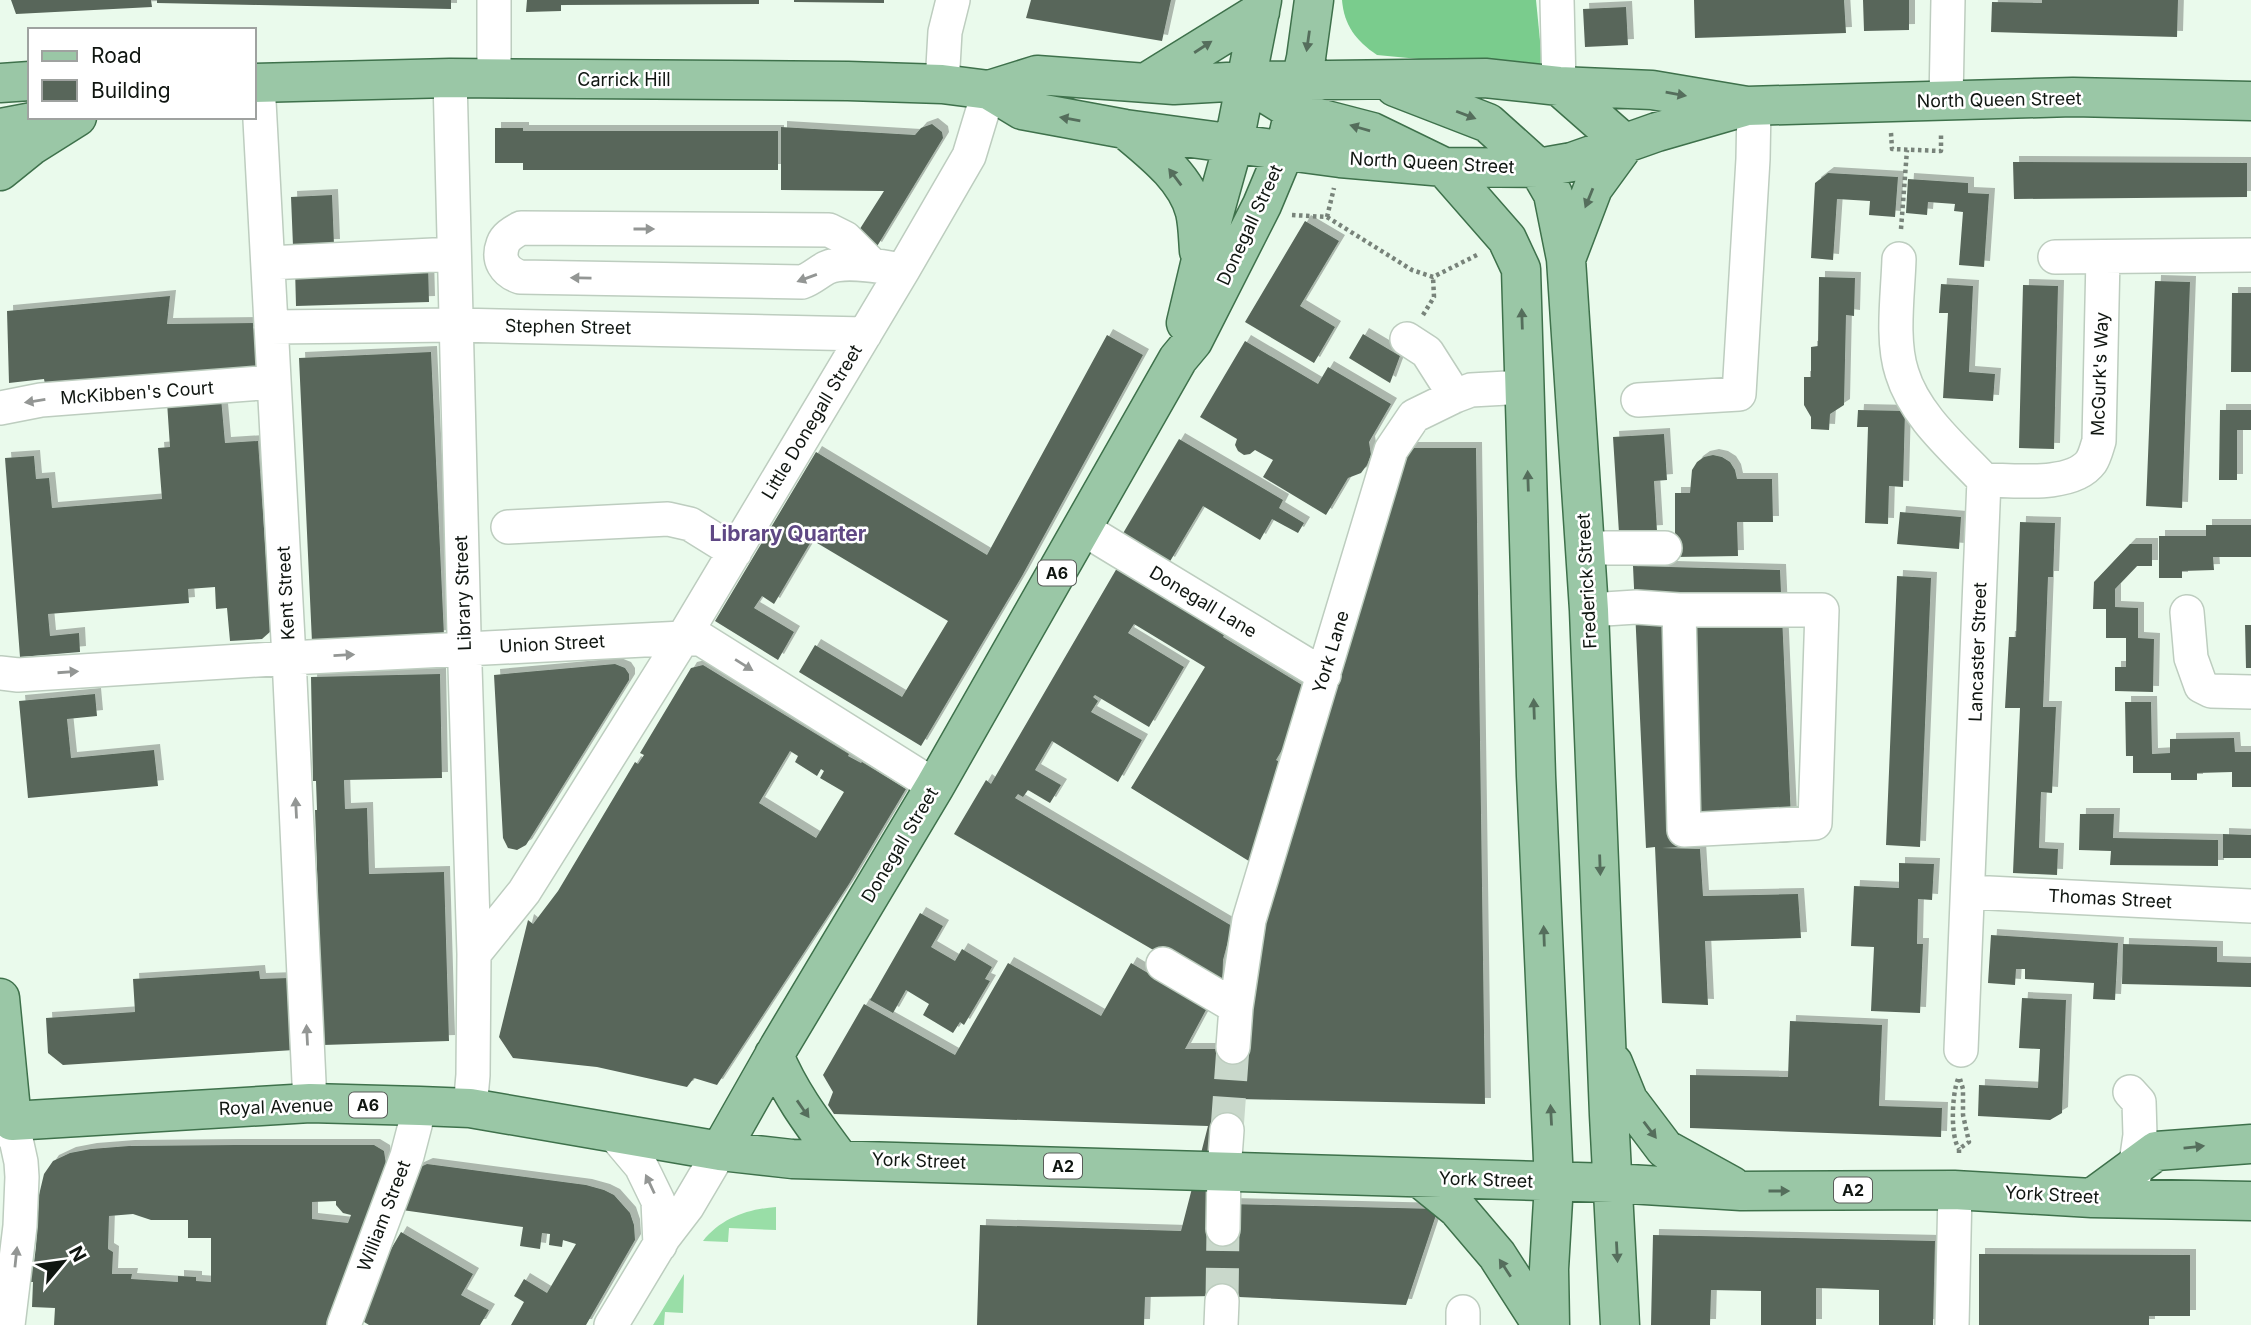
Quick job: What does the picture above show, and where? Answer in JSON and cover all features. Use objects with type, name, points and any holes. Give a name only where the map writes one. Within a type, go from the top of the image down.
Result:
[{"type":"main road","name":"A6","points":[[1297,97],[1306,58],[1314,0]]},
{"type":"main road","name":"A6","points":[[1245,81],[1261,6]]},
{"type":"main road","points":[[1147,82],[1261,6]]},
{"type":"main road","name":"Carrick Hill","points":[[989,90],[1038,75],[1174,85],[1245,81]]},
{"type":"main road","name":"Carrick Hill","points":[[256,83],[450,78],[942,84],[989,90],[1022,110],[1125,129],[1234,142]]},
{"type":"main road","name":"North Queen Street","points":[[1245,81],[1297,97],[1380,81],[1485,78],[1559,86],[1652,90],[1751,106],[2073,97],[2251,101]]},
{"type":"main road","points":[[0,83],[28,81]]},
{"type":"main road","name":"Donegall Street","points":[[1178,359],[1200,264],[1234,142],[1245,81]]},
{"type":"main road","name":"Frederick Street","points":[[1380,81],[1488,123],[1538,169],[1553,194],[1566,259],[1589,610],[1620,1325]]},
{"type":"main road","points":[[1559,86],[1641,138]]},
{"type":"main road","points":[[1611,88],[1641,138]]},
{"type":"main road","name":"Donegall Street","points":[[720,1151],[935,786],[1178,359],[1193,341],[1262,205],[1285,150],[1297,97]]},
{"type":"main road","points":[[1297,97],[1444,167],[1507,239],[1521,269],[1536,762],[1554,1183],[1549,1269],[1550,1325]]},
{"type":"main road","name":"North Queen Street","points":[[1234,142],[1340,158],[1444,167],[1538,169],[1572,162],[1641,138],[1751,106]]},
{"type":"main road","points":[[0,128],[47,119]]},
{"type":"main road","points":[[0,171],[31,146],[74,119]]},
{"type":"main road","points":[[1125,129],[1164,163],[1188,196],[1195,212],[1200,264]]},
{"type":"main road","points":[[1566,259],[1593,188],[1641,138]]},
{"type":"main road","points":[[0,998],[6,1125]]},
{"type":"main road","points":[[1608,1048],[1628,1100],[1665,1149],[1741,1191]]},
{"type":"main road","points":[[775,1055],[782,1075],[799,1104],[839,1159]]},
{"type":"main road","name":"Royal Avenue","points":[[6,1125],[310,1103],[420,1106],[470,1108],[720,1151]]},
{"type":"main road","points":[[2118,1186],[2157,1151],[2251,1144]]},
{"type":"main road","name":"York Street","points":[[720,1151],[792,1159],[1613,1183],[1741,1191],[1955,1191],[2118,1186],[2251,1201]]},
{"type":"main road","points":[[1420,1178],[1457,1208],[1497,1255],[1542,1325]]},
{"type":"street","points":[[494,0],[494,79]]},
{"type":"street","points":[[942,84],[946,32],[953,0]]},
{"type":"street","points":[[1557,0],[1559,86]]},
{"type":"street","points":[[1946,101],[1948,0]]},
{"type":"street","name":"Library Street","points":[[450,78],[474,954],[473,1076],[470,1108]]},
{"type":"street","name":"Little Donegall Street","points":[[474,954],[524,892],[683,638],[865,334],[887,268],[969,156],[989,90]]},
{"type":"street","name":"Kent Street","points":[[256,97],[268,263],[310,1103]]},
{"type":"street","points":[[1638,400],[1740,394],[1753,159],[1751,106]]},
{"type":"street","points":[[521,228],[830,230],[887,268],[836,265],[802,282],[520,277],[509,274],[503,265],[502,245],[509,235],[521,228]]},
{"type":"street","points":[[268,263],[454,254]]},
{"type":"street","points":[[2055,257],[2251,255]]},
{"type":"street","name":"McGurk's Way","points":[[1984,480],[2061,480],[2080,472],[2092,461],[2099,441],[2102,257]]},
{"type":"street","points":[[1899,258],[1897,344],[1901,372],[1911,396],[1936,429],[1984,480]]},
{"type":"street","name":"Stephen Street","points":[[271,327],[456,325],[865,334]]},
{"type":"street","points":[[1408,340],[1427,352],[1455,396]]},
{"type":"street","name":"McKibben's Court","points":[[0,408],[41,400],[274,382]]},
{"type":"street","name":"York Lane","points":[[1233,1047],[1249,920],[1391,450],[1414,416],[1455,396],[1471,390],[1525,387]]},
{"type":"street","name":"Lancaster Street","points":[[1961,1050],[1984,480]]},
{"type":"street","points":[[508,527],[668,519],[690,524],[735,552]]},
{"type":"street","name":"Donegall Lane","points":[[1082,528],[1324,675]]},
{"type":"street","points":[[1585,548],[1665,548]]},
{"type":"street","points":[[1589,610],[1636,607],[1679,610],[1822,610],[1815,823],[1684,831],[1679,610]]},
{"type":"street","points":[[2187,612],[2191,658],[2201,686],[2211,691],[2251,692]]},
{"type":"street","name":"Union Street","points":[[0,673],[18,675],[289,658],[701,639],[935,786]]},
{"type":"street","name":"Thomas Street","points":[[1969,892],[2251,906]]},
{"type":"street","points":[[1163,964],[1236,1007]]},
{"type":"street","points":[[2118,1186],[2122,1100],[2132,1086]]},
{"type":"street","name":"William Street","points":[[344,1325],[407,1156],[420,1106]]},
{"type":"street","points":[[6,1125],[21,1162],[22,1177],[20,1226],[8,1325]]},
{"type":"street","points":[[1223,1229],[1227,1130]]},
{"type":"street","points":[[614,1134],[641,1166],[658,1201],[660,1245]]},
{"type":"street","name":"Donegall Street","points":[[611,1325],[720,1151]]},
{"type":"street","points":[[1952,1325],[1955,1191]]},
{"type":"path","points":[[1897,150],[1907,150],[1899,258]]},
{"type":"path","points":[[1327,218],[1334,188]]},
{"type":"path","points":[[1262,205],[1278,214],[1327,218],[1412,270],[1433,277],[1507,239]]},
{"type":"path","points":[[1408,340],[1434,297],[1433,277]]},
{"type":"path","points":[[1959,1076],[1964,1089],[1963,1115],[1969,1142],[1959,1151],[1954,1142],[1954,1115],[1955,1088],[1959,1076]]},
{"type":"path","points":[[1954,1115],[1963,1115]]},
{"type":"green space","points":[[1342,0],[1536,0],[1543,71],[1377,55],[1352,32],[1345,17]]},
{"type":"green space","points":[[776,1207],[776,1230],[729,1228],[728,1242],[703,1241],[718,1226],[736,1216]]},
{"type":"green space","points":[[684,1274],[683,1313],[665,1312],[664,1325],[653,1325]]},
{"type":"building","points":[[11,0],[151,0],[152,7],[16,14]]},
{"type":"building","points":[[157,0],[451,0],[451,9],[157,3]]},
{"type":"building","points":[[527,0],[759,0],[759,4],[561,5],[561,11],[526,12]]},
{"type":"building","points":[[884,0],[884,3],[794,2]]},
{"type":"building","points":[[1031,0],[1171,0],[1162,41],[1026,18]]},
{"type":"building","points":[[1694,0],[1844,0],[1846,33],[1695,38]]},
{"type":"building","points":[[1863,0],[1909,0],[1909,30],[1864,31]]},
{"type":"building","points":[[2042,0],[2178,0],[2177,37],[1991,32],[1992,2],[2042,3]]},
{"type":"building","points":[[1626,7],[1628,45],[1585,47],[1583,9]]},
{"type":"building","points":[[932,124],[942,132],[943,138],[876,248],[856,235],[884,191],[781,190],[781,127],[915,135],[921,128]]},
{"type":"building","points":[[495,128],[523,128],[523,131],[778,131],[778,170],[523,170],[523,163],[495,163]]},
{"type":"building","points":[[2013,162],[2247,163],[2247,197],[2014,199]]},
{"type":"building","points":[[1828,173],[1898,177],[1895,217],[1869,215],[1870,201],[1837,199],[1833,260],[1811,258],[1815,183]]},
{"type":"building","points":[[1908,179],[1968,183],[1968,193],[1989,194],[1984,267],[1959,265],[1963,212],[1954,211],[1955,204],[1928,202],[1927,215],[1906,213]]},
{"type":"building","points":[[332,195],[334,245],[293,246],[291,197]]},
{"type":"building","points":[[1305,221],[1339,241],[1300,306],[1335,327],[1314,363],[1245,322]]},
{"type":"building","points":[[428,264],[429,302],[296,306],[295,268]]},
{"type":"building","points":[[1819,277],[1855,278],[1854,316],[1846,315],[1844,405],[1830,414],[1829,430],[1811,429],[1811,417],[1804,405],[1804,377],[1811,377],[1811,347],[1818,346]]},
{"type":"building","points":[[2155,281],[2190,282],[2182,508],[2146,506]]},
{"type":"building","points":[[1941,284],[1973,286],[1969,372],[1995,374],[1993,401],[1943,398],[1948,313],[1939,313]]},
{"type":"building","points":[[2023,285],[2058,286],[2054,449],[2019,448]]},
{"type":"building","points":[[2232,293],[2251,293],[2251,372],[2231,372]]},
{"type":"building","points":[[170,296],[167,324],[255,323],[258,376],[47,394],[44,379],[9,383],[7,311]]},
{"type":"building","points":[[1363,334],[1400,356],[1390,383],[1349,358]]},
{"type":"building","points":[[1107,335],[1143,355],[1022,576],[921,746],[799,672],[815,645],[902,697],[948,621],[812,540],[774,604],[762,596],[754,608],[794,632],[778,660],[715,621],[816,452],[987,555]]},
{"type":"building","points":[[1245,341],[1318,384],[1328,367],[1391,404],[1369,442],[1371,455],[1367,465],[1361,473],[1348,478],[1326,515],[1263,477],[1273,460],[1255,450],[1244,455],[1235,445],[1237,439],[1200,417]]},
{"type":"building","points":[[431,352],[444,636],[312,642],[299,358]]},
{"type":"building","points":[[221,398],[225,443],[258,441],[271,631],[262,639],[230,641],[227,608],[216,609],[215,587],[188,589],[189,603],[48,614],[50,636],[79,633],[80,652],[20,657],[5,458],[34,456],[36,479],[49,478],[52,508],[162,499],[158,448],[170,447],[167,402]]},
{"type":"building","points":[[1858,410],[1905,411],[1903,487],[1889,486],[1888,524],[1865,523],[1868,427],[1857,427]]},
{"type":"building","points":[[2220,410],[2251,410],[2251,430],[2237,430],[2237,480],[2219,480]]},
{"type":"building","points":[[1664,434],[1667,480],[1654,481],[1657,531],[1619,533],[1613,437]]},
{"type":"building","points":[[1179,439],[1283,500],[1279,508],[1304,523],[1298,533],[1272,519],[1260,540],[1203,506],[1169,563],[1122,535]]},
{"type":"building","points":[[1401,448],[1476,448],[1485,1104],[1239,1099],[1227,1204],[1438,1209],[1406,1305],[1217,1296],[1145,1297],[1144,1325],[977,1325],[980,1225],[1181,1231],[1208,1126],[834,1114],[828,1105],[833,1092],[823,1075],[864,1004],[955,1055],[1008,963],[1101,1016],[1131,963],[1207,1008],[1185,1049],[1218,1049]]},
{"type":"building","points":[[1713,455],[1730,462],[1737,479],[1772,479],[1773,522],[1737,522],[1738,556],[1675,557],[1675,493],[1690,493],[1692,470],[1704,457]]},
{"type":"building","points":[[1900,512],[1961,517],[1959,549],[1897,544]]},
{"type":"building","points":[[2020,522],[2055,523],[2053,577],[2048,577],[2043,707],[2056,707],[2052,793],[2041,792],[2039,848],[2058,849],[2057,875],[2013,873],[2020,708],[2005,708],[2009,637],[2016,637]]},
{"type":"building","points":[[2206,525],[2251,525],[2251,557],[2213,557],[2214,570],[2182,571],[2182,578],[2159,578],[2159,536],[2206,536]]},
{"type":"building","points":[[2130,544],[2152,544],[2152,566],[2137,566],[2115,589],[2115,607],[2138,608],[2138,638],[2154,639],[2153,692],[2115,691],[2115,667],[2126,667],[2126,638],[2106,638],[2106,609],[2093,609],[2094,582]]},
{"type":"building","points":[[1633,566],[1780,570],[1792,842],[1662,848],[1700,849],[1703,896],[1798,894],[1801,938],[1705,941],[1708,1005],[1662,1003],[1655,847],[1646,848]]},
{"type":"building","points":[[1117,568],[1225,633],[1223,637],[1307,688],[1289,747],[1285,745],[1276,760],[1283,764],[1252,863],[1131,788],[1205,667],[1134,624],[1128,633],[1184,667],[1149,727],[1095,695],[1093,697],[1098,701],[1091,712],[1142,740],[1118,782],[1052,741],[1035,770],[1061,785],[1050,803],[1028,790],[1023,797],[1018,794],[1015,798],[1232,926],[1223,960],[1222,990],[954,834],[986,780],[991,784]]},
{"type":"building","points":[[1897,576],[1931,578],[1920,847],[1886,845]]},
{"type":"building","points":[[2245,625],[2251,625],[2251,668],[2246,668]]},
{"type":"building","points":[[615,664],[625,668],[629,680],[526,845],[517,850],[508,848],[503,838],[494,675]]},
{"type":"building","points":[[703,665],[906,789],[849,884],[717,1085],[694,1078],[687,1087],[597,1067],[513,1058],[499,1037],[528,920],[533,924],[558,891],[635,762],[638,764],[644,755],[640,753],[691,668]],"holes":[[[790,751],[798,756],[795,762],[817,776],[821,769],[824,771],[820,778],[844,792],[816,838],[759,803]]]},
{"type":"building","points":[[440,674],[442,778],[344,780],[345,809],[367,808],[369,874],[444,872],[449,1041],[323,1045],[311,677]]},
{"type":"building","points":[[95,694],[97,716],[67,719],[71,758],[154,750],[158,786],[28,798],[19,701]]},
{"type":"building","points":[[2125,702],[2151,702],[2152,754],[2170,753],[2170,739],[2234,738],[2235,752],[2251,752],[2251,787],[2232,787],[2232,772],[2197,773],[2197,780],[2171,780],[2171,773],[2133,773],[2133,756],[2126,756]]},
{"type":"building","points":[[2080,814],[2114,814],[2113,838],[2218,840],[2218,866],[2110,865],[2111,851],[2079,850]]},
{"type":"building","points":[[2223,834],[2251,835],[2251,858],[2223,858]]},
{"type":"building","points":[[1899,863],[1934,864],[1932,900],[1918,899],[1917,944],[1923,944],[1920,1013],[1871,1011],[1874,947],[1851,946],[1854,886],[1899,888]]},
{"type":"building","points":[[920,913],[943,926],[931,947],[955,961],[962,949],[992,967],[985,979],[990,981],[964,1025],[960,1022],[953,1033],[923,1015],[929,1004],[906,990],[893,1013],[870,1000]]},
{"type":"building","points":[[1991,935],[2118,943],[2115,1000],[2093,999],[2094,983],[2025,979],[2025,969],[2016,969],[2015,985],[1988,983]]},
{"type":"building","points":[[2123,944],[2217,947],[2217,962],[2251,963],[2251,987],[2122,984]]},
{"type":"building","points":[[259,971],[260,979],[289,978],[294,1050],[63,1065],[48,1053],[46,1018],[135,1012],[133,979]]},
{"type":"building","points":[[2022,998],[2066,1000],[2062,1113],[2050,1120],[1978,1116],[1979,1085],[2038,1088],[2040,1049],[2019,1048]]},
{"type":"building","points":[[1790,1021],[1882,1025],[1879,1106],[1942,1108],[1941,1137],[1690,1128],[1690,1075],[1788,1077]]},
{"type":"building","points":[[374,1145],[384,1151],[387,1171],[336,1325],[54,1325],[55,1308],[32,1307],[31,1263],[34,1263],[39,1195],[44,1174],[53,1161],[70,1153],[129,1146]],"holes":[[[336,1201],[343,1213],[351,1215],[348,1223],[312,1219],[312,1202]],[[133,1214],[151,1220],[188,1220],[188,1238],[211,1238],[211,1282],[196,1281],[196,1277],[178,1276],[178,1282],[131,1279],[132,1274],[112,1274],[113,1252],[108,1249],[109,1216]]]},
{"type":"building","points":[[427,1164],[586,1185],[614,1195],[630,1213],[635,1240],[586,1325],[511,1325],[524,1302],[514,1296],[524,1279],[547,1293],[576,1244],[563,1240],[562,1247],[549,1245],[550,1234],[542,1233],[540,1249],[520,1246],[523,1227],[402,1210],[416,1169]]},
{"type":"building","points":[[401,1232],[473,1274],[461,1295],[489,1310],[480,1325],[369,1325],[356,1317],[381,1275],[377,1273]]},
{"type":"building","points":[[1653,1235],[1935,1241],[1933,1325],[1879,1325],[1879,1290],[1816,1288],[1816,1325],[1761,1325],[1761,1291],[1711,1290],[1710,1325],[1651,1325]]},
{"type":"building","points":[[1979,1254],[2190,1255],[2190,1316],[2149,1316],[2149,1325],[1979,1325]]},
{"type":"tunnel","points":[[1227,1130],[1233,1047]]},
{"type":"tunnel","points":[[1222,1301],[1223,1229]]},
{"type":"district","name":"Library Quarter","points":[[788,534]]}]
